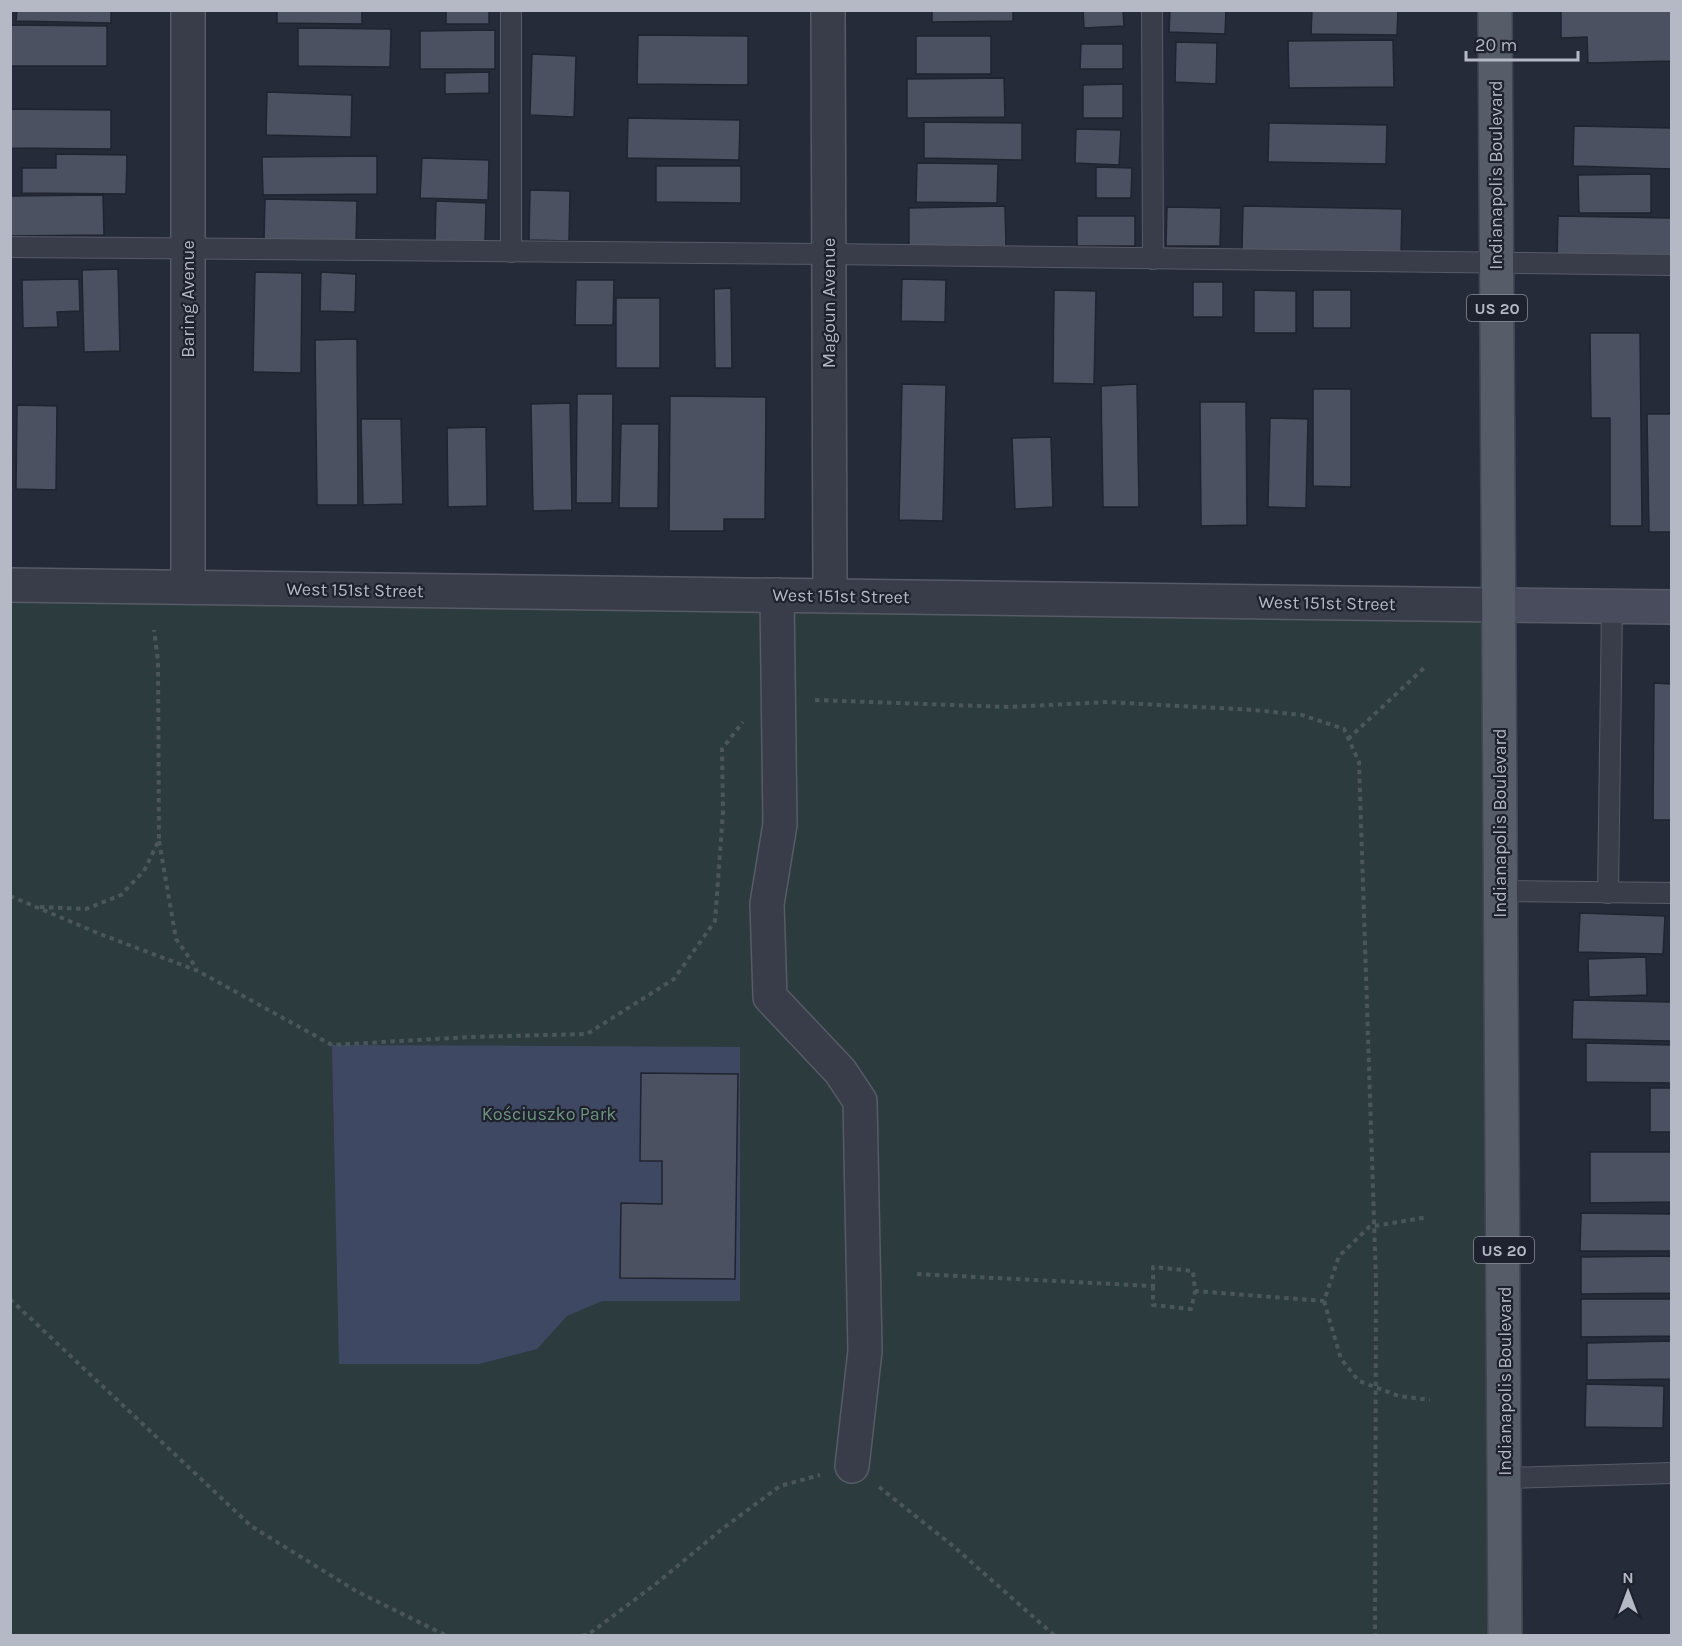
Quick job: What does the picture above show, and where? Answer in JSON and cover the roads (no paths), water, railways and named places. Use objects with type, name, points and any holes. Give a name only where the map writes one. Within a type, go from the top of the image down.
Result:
[{"type":"main road","name":"Indianapolis Boulevard","points":[[1495,10],[1505,1635]]},
{"type":"street","name":"Baring Avenue","points":[[188,10],[188,587]]},
{"type":"street","name":"Magoun Avenue","points":[[828,10],[830,596]]},
{"type":"street","name":"West 151st Street","points":[[10,585],[1671,608]]},
{"type":"street","points":[[777,595],[780,824],[767,904],[770,997],[840,1071],[860,1101],[865,1351],[852,1466]]},
{"type":"lane","points":[[511,10],[511,252]]},
{"type":"lane","points":[[1152,10],[1153,259]]},
{"type":"lane","points":[[10,247],[829,254],[1671,265]]},
{"type":"lane","points":[[1608,893],[1612,607]]},
{"type":"lane","points":[[1501,891],[1671,893]]},
{"type":"lane","points":[[1505,1478],[1671,1473]]},
{"type":"water","points":[[332,1045],[740,1047],[740,1301],[602,1301],[567,1316],[537,1349],[479,1364],[339,1364]]},
{"type":"park label","name":"Kościuszko Park","points":[[549,1114]]}]
